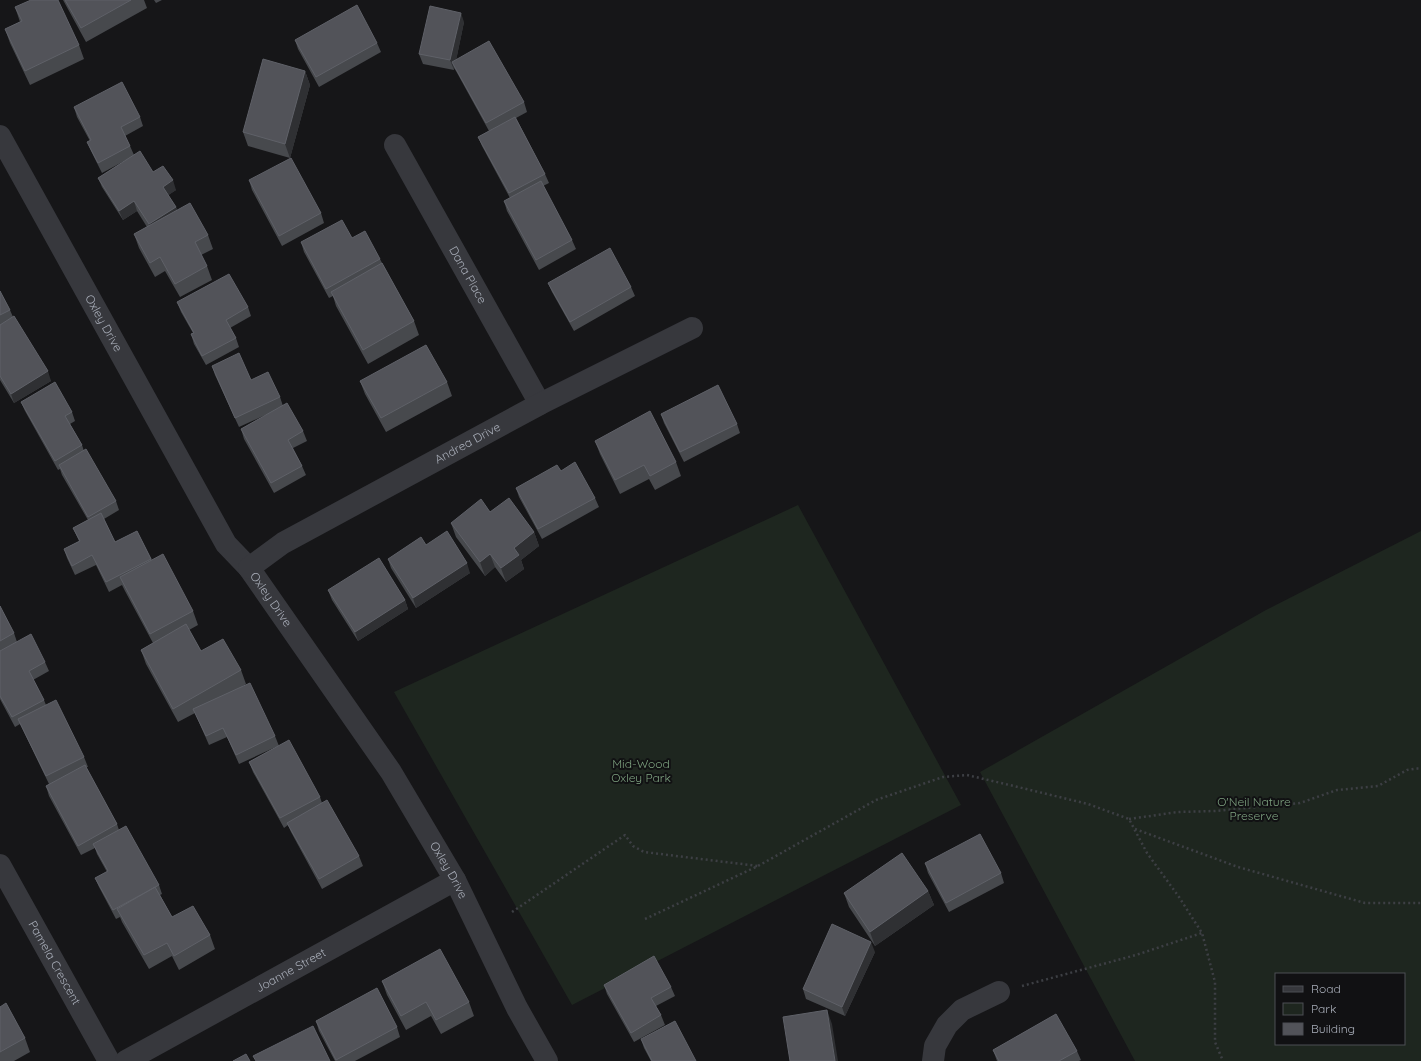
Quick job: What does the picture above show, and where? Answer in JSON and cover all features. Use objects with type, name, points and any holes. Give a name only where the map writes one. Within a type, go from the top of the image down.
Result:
[{"type":"street","name":"Oxley Drive","points":[[0,136],[226,544],[249,568],[391,772],[455,880],[518,1008],[547,1061]]},
{"type":"street","name":"Dana Place","points":[[395,145],[540,404]]},
{"type":"street","name":"Andrea Drive","points":[[249,568],[283,543],[540,404],[692,328]]},
{"type":"street","name":"Pamela Crescent","points":[[0,865],[109,1061]]},
{"type":"street","name":"Joanne Street","points":[[126,1061],[455,880]]},
{"type":"street","points":[[933,1061],[935,1046],[947,1026],[962,1010],[999,992]]},
{"type":"path","points":[[645,919],[758,866],[876,800],[943,777],[967,775],[1018,786],[1088,804],[1129,819],[1178,812],[1215,811],[1300,803],[1337,790],[1378,786],[1407,770],[1421,768]]},
{"type":"path","points":[[1129,819],[1147,853],[1179,897],[1202,933],[1215,982],[1215,1042],[1223,1061]]},
{"type":"path","points":[[1134,829],[1238,867],[1365,903],[1421,903]]},
{"type":"path","points":[[512,912],[625,835],[633,846],[644,852],[758,866]]},
{"type":"path","points":[[999,992],[1136,955],[1202,933]]},
{"type":"green space","name":"Mid-Wood Oxley Park","points":[[798,505],[961,805],[572,1005],[394,692]]},
{"type":"green space","name":"O'Neil Nature Preserve","points":[[1421,531],[1421,1061],[1135,1061],[980,772],[1266,610]]},
{"type":"building","points":[[31,0],[58,0],[79,45],[25,71],[5,29],[22,21],[15,7]]},
{"type":"building","points":[[65,0],[131,0],[81,28]]},
{"type":"building","points":[[357,5],[377,43],[316,77],[295,40]]},
{"type":"building","points":[[430,6],[461,13],[450,60],[419,54]]},
{"type":"building","points":[[489,41],[524,102],[486,123],[452,62]]},
{"type":"building","points":[[263,59],[305,71],[285,144],[243,132]]},
{"type":"building","points":[[122,82],[140,117],[121,127],[130,146],[98,163],[87,142],[91,140],[74,107]]},
{"type":"building","points":[[515,117],[545,174],[509,193],[478,137]]},
{"type":"building","points":[[140,151],[153,172],[163,166],[173,180],[163,187],[176,207],[149,224],[134,201],[119,211],[98,178]]},
{"type":"building","points":[[291,158],[321,213],[279,236],[249,180]]},
{"type":"building","points":[[541,181],[572,240],[536,260],[504,201]]},
{"type":"building","points":[[190,203],[208,235],[195,242],[207,266],[175,284],[160,257],[150,263],[134,234]]},
{"type":"building","points":[[342,220],[352,238],[365,231],[380,259],[326,289],[301,242]]},
{"type":"building","points":[[610,248],[631,287],[570,322],[548,283]]},
{"type":"building","points":[[382,263],[414,321],[363,350],[331,292]]},
{"type":"building","points":[[229,274],[248,307],[226,320],[236,338],[202,356],[191,334],[194,333],[177,302]]},
{"type":"building","points":[[0,291],[10,310],[0,315]]},
{"type":"building","points":[[14,316],[48,371],[11,394],[0,376],[0,325]]},
{"type":"building","points":[[426,345],[447,382],[381,418],[360,381]]},
{"type":"building","points":[[239,353],[251,380],[268,372],[280,397],[235,418],[212,366]]},
{"type":"building","points":[[55,382],[72,412],[65,416],[82,445],[55,461],[21,402]]},
{"type":"building","points":[[718,385],[737,424],[680,452],[661,414]]},
{"type":"building","points":[[287,403],[303,431],[288,440],[302,466],[271,483],[241,429]]},
{"type":"building","points":[[650,411],[676,462],[650,476],[644,465],[615,480],[595,441]]},
{"type":"building","points":[[86,449],[116,501],[88,517],[59,465]]},
{"type":"building","points":[[575,462],[595,498],[538,529],[516,488],[557,465],[561,471]]},
{"type":"building","points":[[509,498],[534,532],[514,548],[519,555],[501,568],[490,554],[480,562],[451,523],[481,499],[490,512]]},
{"type":"building","points":[[101,513],[115,542],[137,531],[151,559],[106,582],[92,555],[72,566],[64,549],[80,541],[73,528]]},
{"type":"building","points":[[447,531],[467,563],[413,598],[388,559],[421,537],[426,545]]},
{"type":"building","points":[[163,554],[193,611],[150,634],[120,577]]},
{"type":"building","points":[[379,558],[405,600],[355,632],[328,590]]},
{"type":"building","points":[[0,606],[14,633],[0,641]]},
{"type":"building","points":[[186,624],[201,651],[223,639],[241,670],[173,709],[141,650]]},
{"type":"building","points":[[31,634],[45,662],[29,671],[44,700],[12,717],[0,696],[0,651]]},
{"type":"building","points":[[250,683],[275,736],[236,755],[223,728],[206,736],[193,709]]},
{"type":"building","points":[[56,700],[84,757],[46,776],[18,719]]},
{"type":"building","points":[[289,740],[320,797],[280,818],[249,762]]},
{"type":"building","points":[[85,765],[117,824],[78,846],[46,786]]},
{"type":"building","points":[[327,800],[359,856],[319,879],[287,823]]},
{"type":"building","points":[[126,826],[159,885],[113,910],[95,878],[108,871],[93,844]]},
{"type":"building","points":[[980,834],[1001,873],[946,903],[925,863]]},
{"type":"building","points":[[902,853],[928,891],[870,932],[844,893]]},
{"type":"building","points":[[155,887],[172,917],[193,906],[210,935],[174,956],[167,943],[144,955],[117,909]]},
{"type":"building","points":[[832,924],[871,942],[842,1007],[803,989]]},
{"type":"building","points":[[440,949],[469,1002],[436,1020],[426,1002],[401,1016],[382,981]]},
{"type":"building","points":[[654,956],[671,987],[651,998],[661,1015],[631,1033],[604,985]]},
{"type":"building","points":[[377,988],[397,1027],[336,1060],[316,1021]]},
{"type":"building","points":[[6,1003],[25,1038],[0,1052],[0,1007]]},
{"type":"building","points":[[827,1010],[835,1061],[790,1061],[783,1017]]},
{"type":"building","points":[[1056,1014],[1077,1051],[1059,1061],[999,1061],[993,1050]]},
{"type":"building","points":[[675,1021],[696,1061],[652,1061],[641,1039]]},
{"type":"building","points":[[313,1026],[330,1061],[256,1061],[253,1056]]},
{"type":"building","points":[[246,1054],[250,1061],[233,1061]]}]
